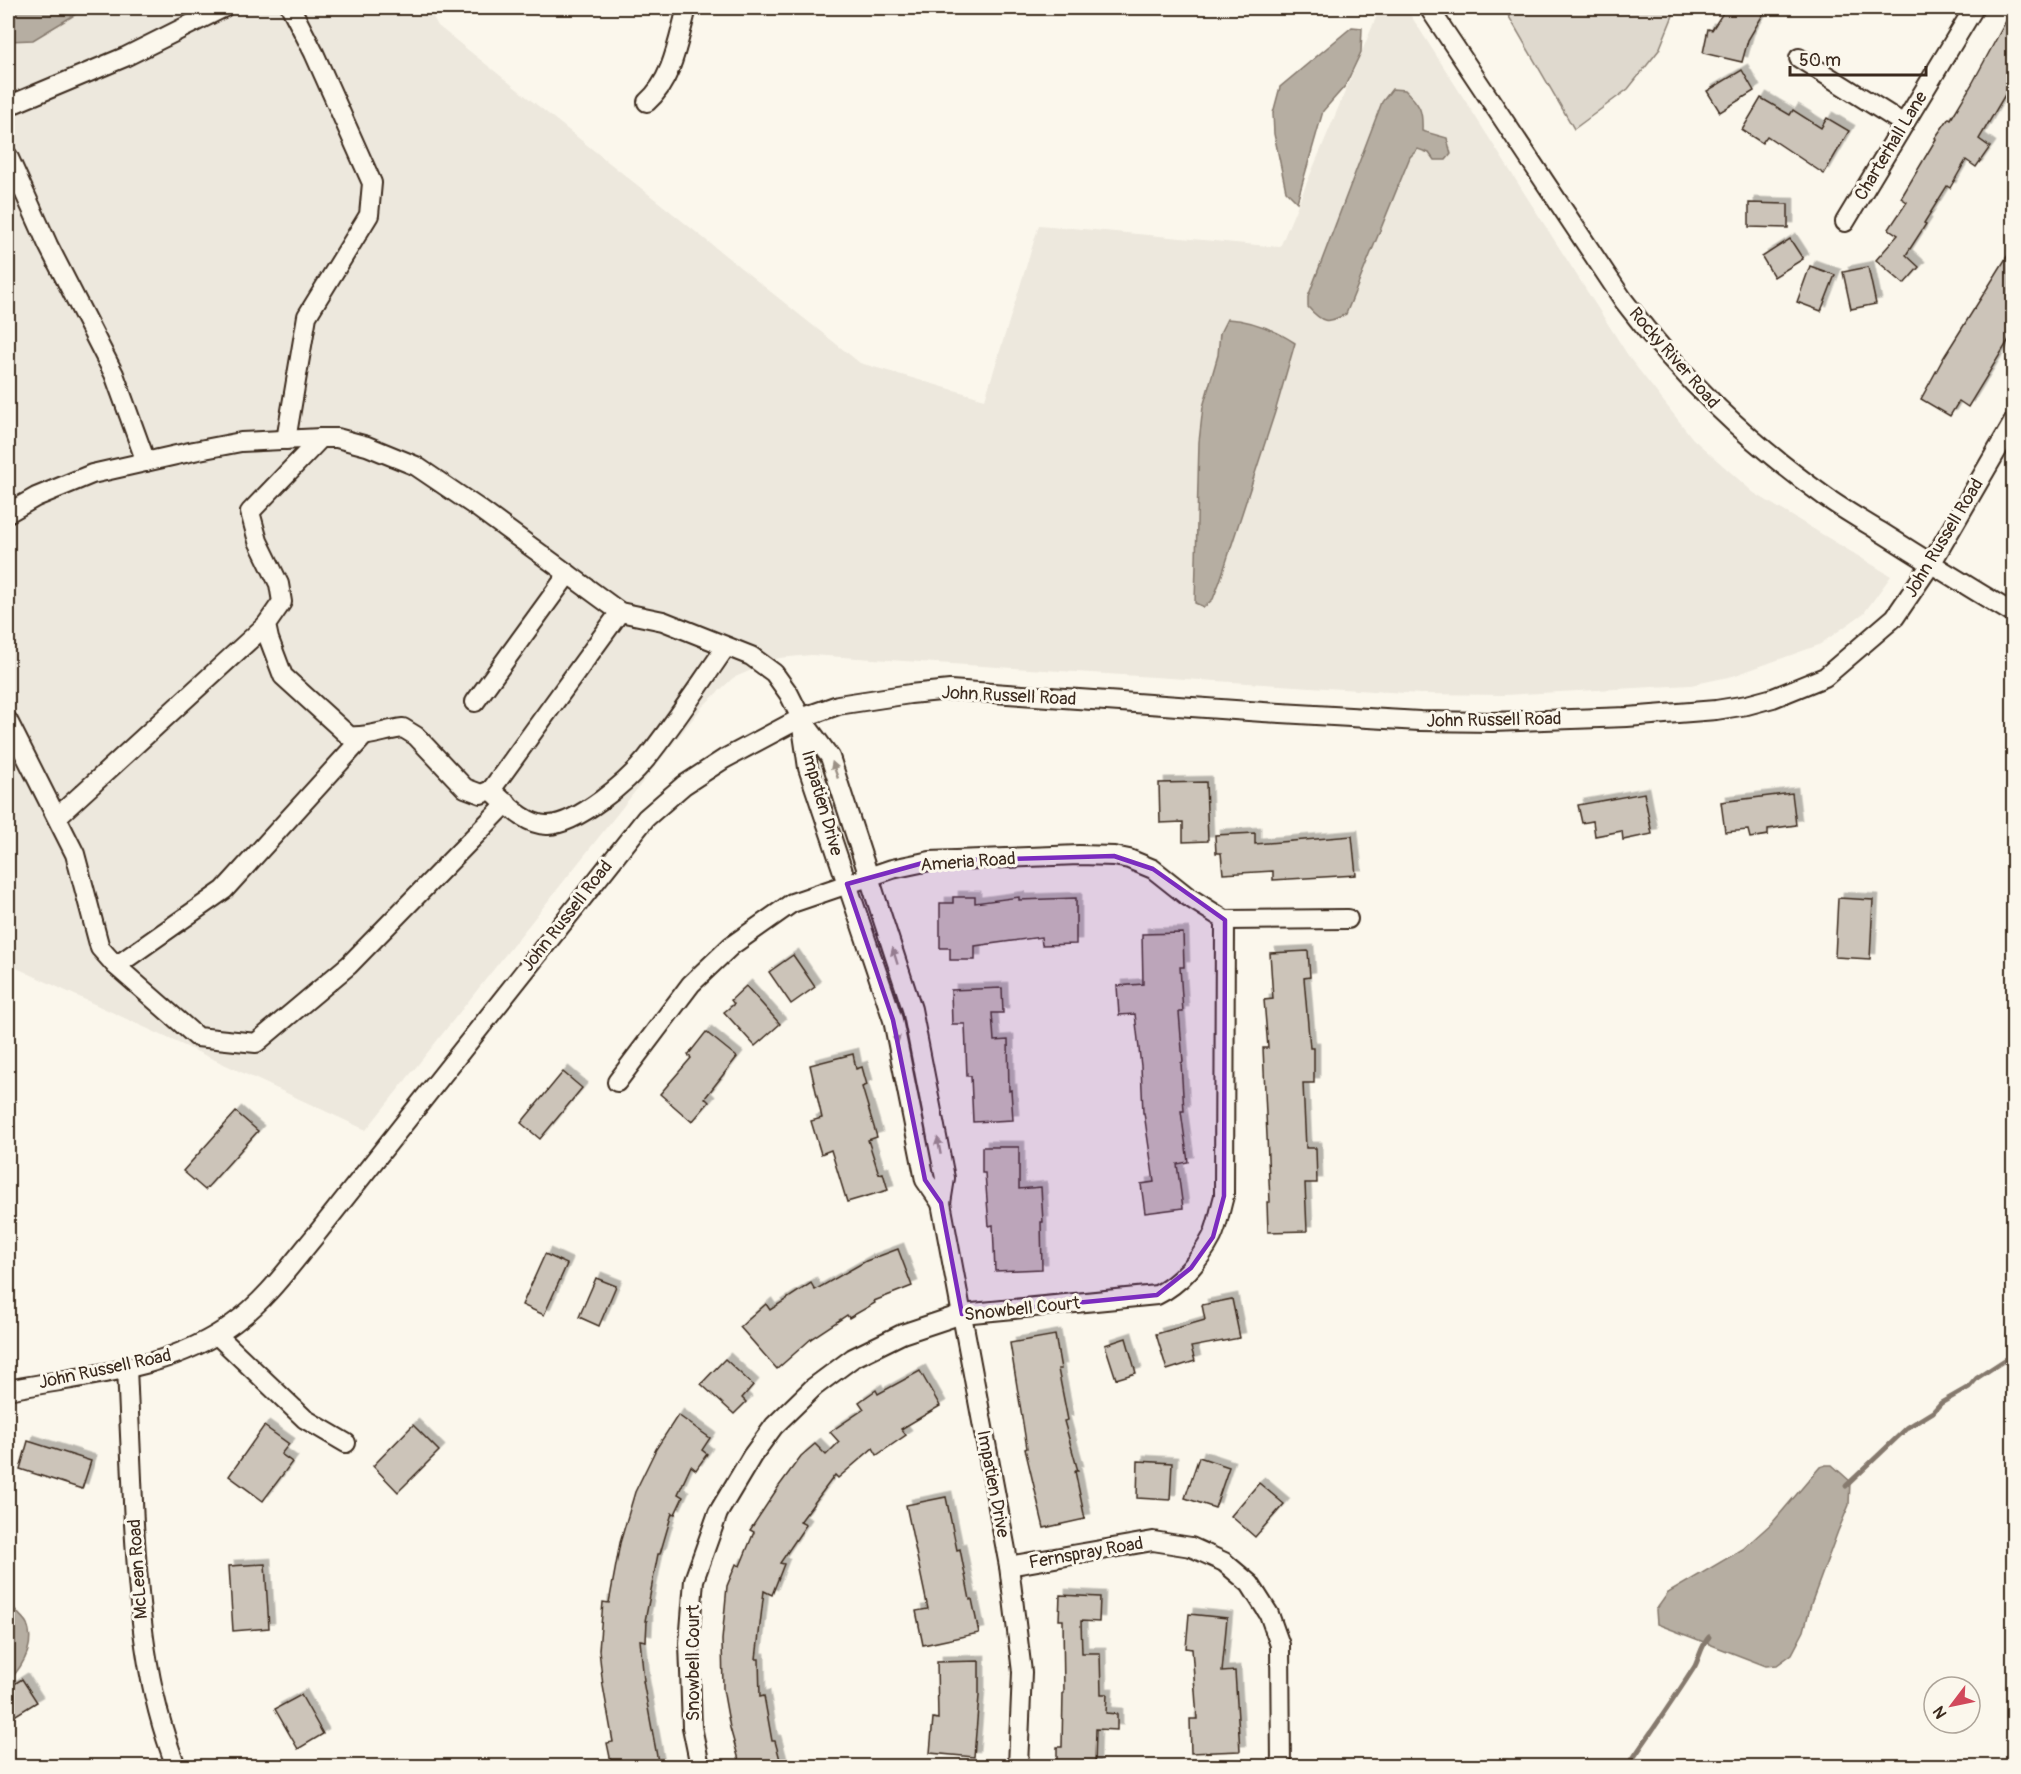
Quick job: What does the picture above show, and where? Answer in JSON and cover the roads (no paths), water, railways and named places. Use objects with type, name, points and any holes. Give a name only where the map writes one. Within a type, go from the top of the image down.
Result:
[{"type":"street","points":[[8,106],[124,57],[223,8]]},
{"type":"street","points":[[286,440],[307,316],[369,215],[372,183],[314,53],[291,8]]},
{"type":"street","points":[[647,102],[658,92],[669,72],[687,8]]},
{"type":"street","name":"Rocky River Road","points":[[1429,8],[1624,301],[1671,360],[1726,417],[1828,498],[2013,614]]},
{"type":"street","name":"Charterhall Lane","points":[[1845,222],[1974,8]]},
{"type":"street","points":[[1798,58],[1904,124]]},
{"type":"street","points":[[8,156],[48,245],[114,374],[146,462]]},
{"type":"street","name":"John Russell Road","points":[[8,1390],[127,1368],[184,1353],[235,1323],[261,1300],[315,1236],[646,818],[684,785],[724,759],[801,718],[838,705],[950,690],[1420,721],[1504,722],[1628,717],[1716,710],[1773,698],[1825,677],[1895,617],[2007,448],[2013,422]]},
{"type":"street","points":[[57,817],[266,625],[282,602],[279,584],[258,541],[250,512],[321,438]]},
{"type":"street","points":[[8,513],[36,497],[92,474],[241,442],[337,438],[367,446],[416,466],[478,508],[620,612],[663,621],[751,656],[774,673],[789,694],[801,718]]},
{"type":"street","points":[[475,702],[568,574]]},
{"type":"street","points":[[266,625],[269,639],[284,676],[349,736],[363,737],[403,728],[416,736],[465,788],[482,794],[491,790],[620,612]]},
{"type":"street","points":[[491,790],[525,819],[548,825],[576,817],[600,801],[645,761],[726,646]]},
{"type":"street","name":"Impatien Drive","points":[[801,718],[830,756],[912,1009],[945,1179],[941,1203],[1009,1566],[1022,1672],[1018,1767]]},
{"type":"street","name":"Impatien Drive","points":[[801,718],[808,768],[892,1020],[925,1180],[941,1203]]},
{"type":"street","points":[[8,721],[75,854],[100,948],[116,966],[197,1036],[256,1043],[349,965],[507,803]]},
{"type":"street","points":[[116,966],[224,890],[363,737]]},
{"type":"street","name":"Ameria Road","points":[[617,1082],[691,984],[731,946],[792,903],[870,875],[930,861],[1079,855],[1114,856],[1129,859],[1153,869],[1187,896],[1225,920]]},
{"type":"street","points":[[1225,920],[1348,919]]},
{"type":"street","name":"Snowbell Court","points":[[700,1767],[692,1727],[689,1643],[694,1580],[718,1513],[752,1456],[774,1426],[814,1387],[854,1358],[892,1339],[962,1314],[1157,1295],[1172,1288],[1213,1237],[1224,1196],[1225,920]]},
{"type":"street","points":[[217,1335],[305,1419],[346,1443]]},
{"type":"street","name":"McLean Road","points":[[127,1368],[138,1593],[145,1652],[155,1703],[176,1767]]},
{"type":"street","name":"Fernspray Road","points":[[1009,1566],[1153,1540],[1191,1547],[1224,1562],[1250,1584],[1269,1614],[1280,1645],[1281,1767]]},
{"type":"waterway","points":[[1846,1486],[1907,1428],[2014,1354]]},
{"type":"waterway","points":[[1623,1766],[1632,1760],[1672,1702],[1695,1666],[1709,1637]]}]
